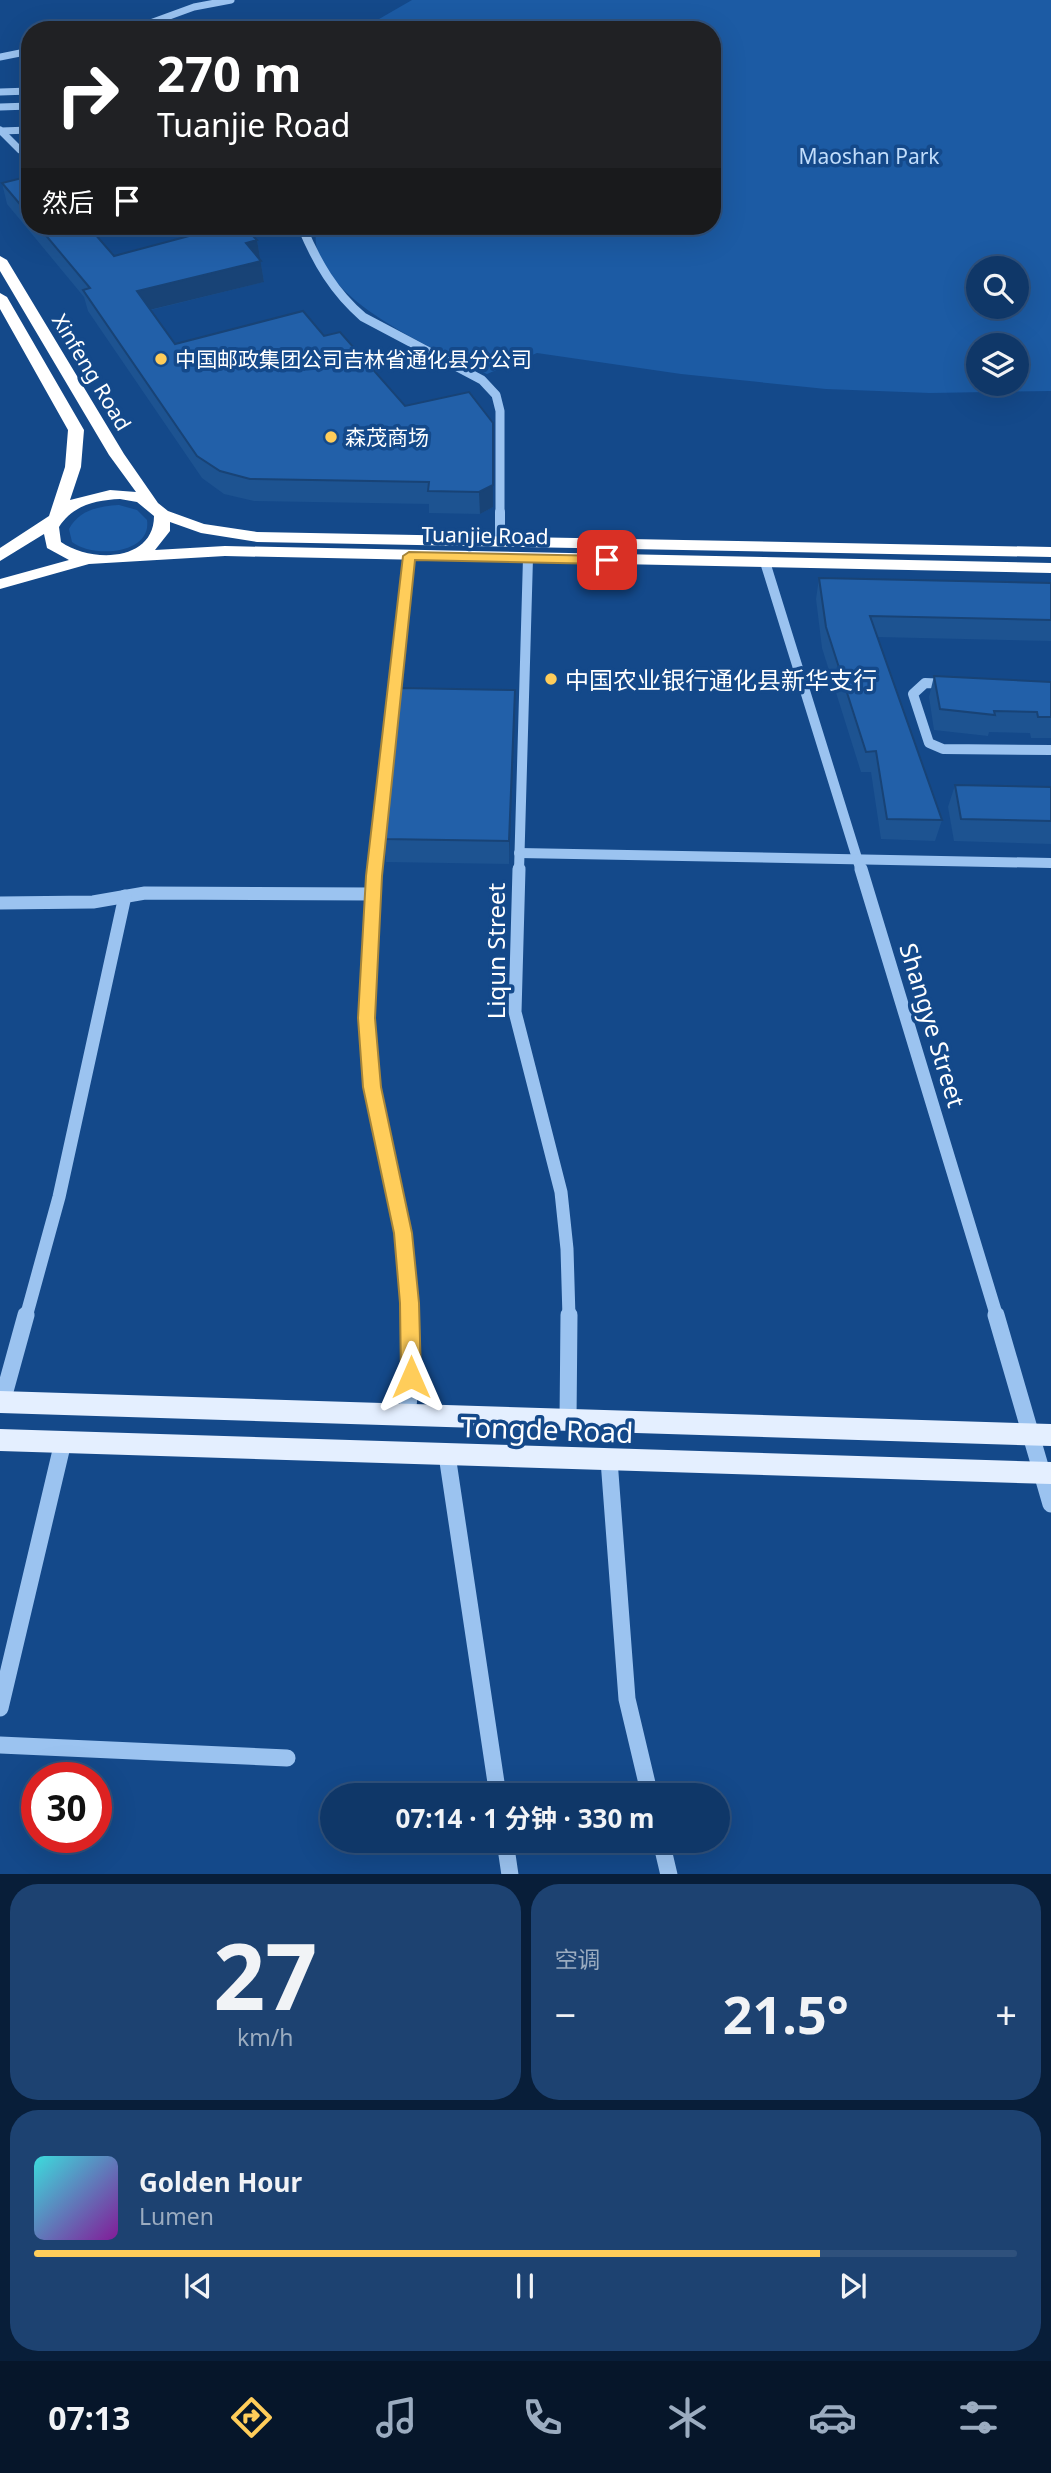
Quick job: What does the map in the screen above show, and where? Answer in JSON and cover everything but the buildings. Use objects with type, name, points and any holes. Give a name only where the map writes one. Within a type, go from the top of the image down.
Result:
[{"type":"highway","name":"Xinfeng Road","points":[[0,260],[117,455],[157,508]]},
{"type":"highway","name":"Xinfeng Road","points":[[0,298],[76,430],[69,484],[55,518]]},
{"type":"highway","points":[[0,556],[72,505],[95,496],[132,495],[157,508],[163,528],[152,544],[128,557],[97,562],[83,561],[70,557],[53,544],[50,536],[55,518]]},
{"type":"highway","name":"Tuanjie Road","points":[[157,508],[201,528],[257,537],[1051,552]]},
{"type":"highway","name":"Tuanjie Road","points":[[128,557],[225,551],[1051,568]]},
{"type":"highway","points":[[0,584],[83,561]]},
{"type":"main road","name":"Tongde Road","points":[[1,1402],[1042,1435]]},
{"type":"main road","name":"Tongde Road","points":[[0,1440],[1047,1473]]},
{"type":"street","points":[[156,21],[194,7],[231,0]]},
{"type":"street","points":[[0,57],[21,53]]},
{"type":"street","points":[[0,92],[21,91]]},
{"type":"street","points":[[0,107],[21,106]]},
{"type":"street","points":[[1,130],[21,130]]},
{"type":"street","points":[[1,130],[21,150]]},
{"type":"street","points":[[306,235],[321,273],[348,305],[363,317],[482,380],[496,395],[500,411],[500,542]]},
{"type":"street","points":[[407,1416],[410,1327],[403,1233],[367,1052],[373,894],[409,556]]},
{"type":"street","name":"Liqun Street","points":[[528,558],[515,1012],[524,1061],[555,1159],[564,1214],[568,1421]]},
{"type":"street","name":"Shangye Street","points":[[765,562],[946,1143],[1042,1435],[1051,1504]]},
{"type":"street","points":[[963,684],[925,683],[913,694],[929,743],[943,749],[1051,750]]},
{"type":"street","points":[[519,853],[1051,863]]},
{"type":"street","points":[[0,903],[93,902],[145,893],[373,894]]},
{"type":"street","points":[[1,1402],[59,1197],[125,897]]},
{"type":"street","points":[[0,1708],[63,1442]]},
{"type":"street","points":[[447,1455],[496,1783]]},
{"type":"street","points":[[609,1460],[628,1699],[647,1783]]},
{"type":"street","points":[[0,1745],[287,1758]]},
{"type":"street","points":[[507,1853],[510,1874]]},
{"type":"street","points":[[664,1853],[669,1874]]},
{"type":"green space","name":"Maoshan Park","points":[[412,0],[1051,0],[1051,391],[1029,391],[1029,333],[966,333],[966,392],[826,389],[681,374],[537,353],[487,374],[391,326],[367,309],[346,292],[329,273],[318,253],[316,235],[721,235],[721,21],[376,21]]},
{"type":"green space","points":[[119,505],[137,510],[147,520],[146,532],[140,540],[131,547],[106,551],[81,547],[72,542],[69,529],[78,517],[97,508]]},
{"type":"place","name":"中国邮政集团公司吉林省通化县分公司","points":[[161,359]]},
{"type":"place","name":"森茂商场","points":[[331,437]]},
{"type":"place","name":"中国农业银行通化县新华支行","points":[[551,679]]},
{"type":"route","points":[[411,1377],[408,1279],[403,1233],[372,1087],[366,1018],[374,876],[409,556],[607,560]]}]
